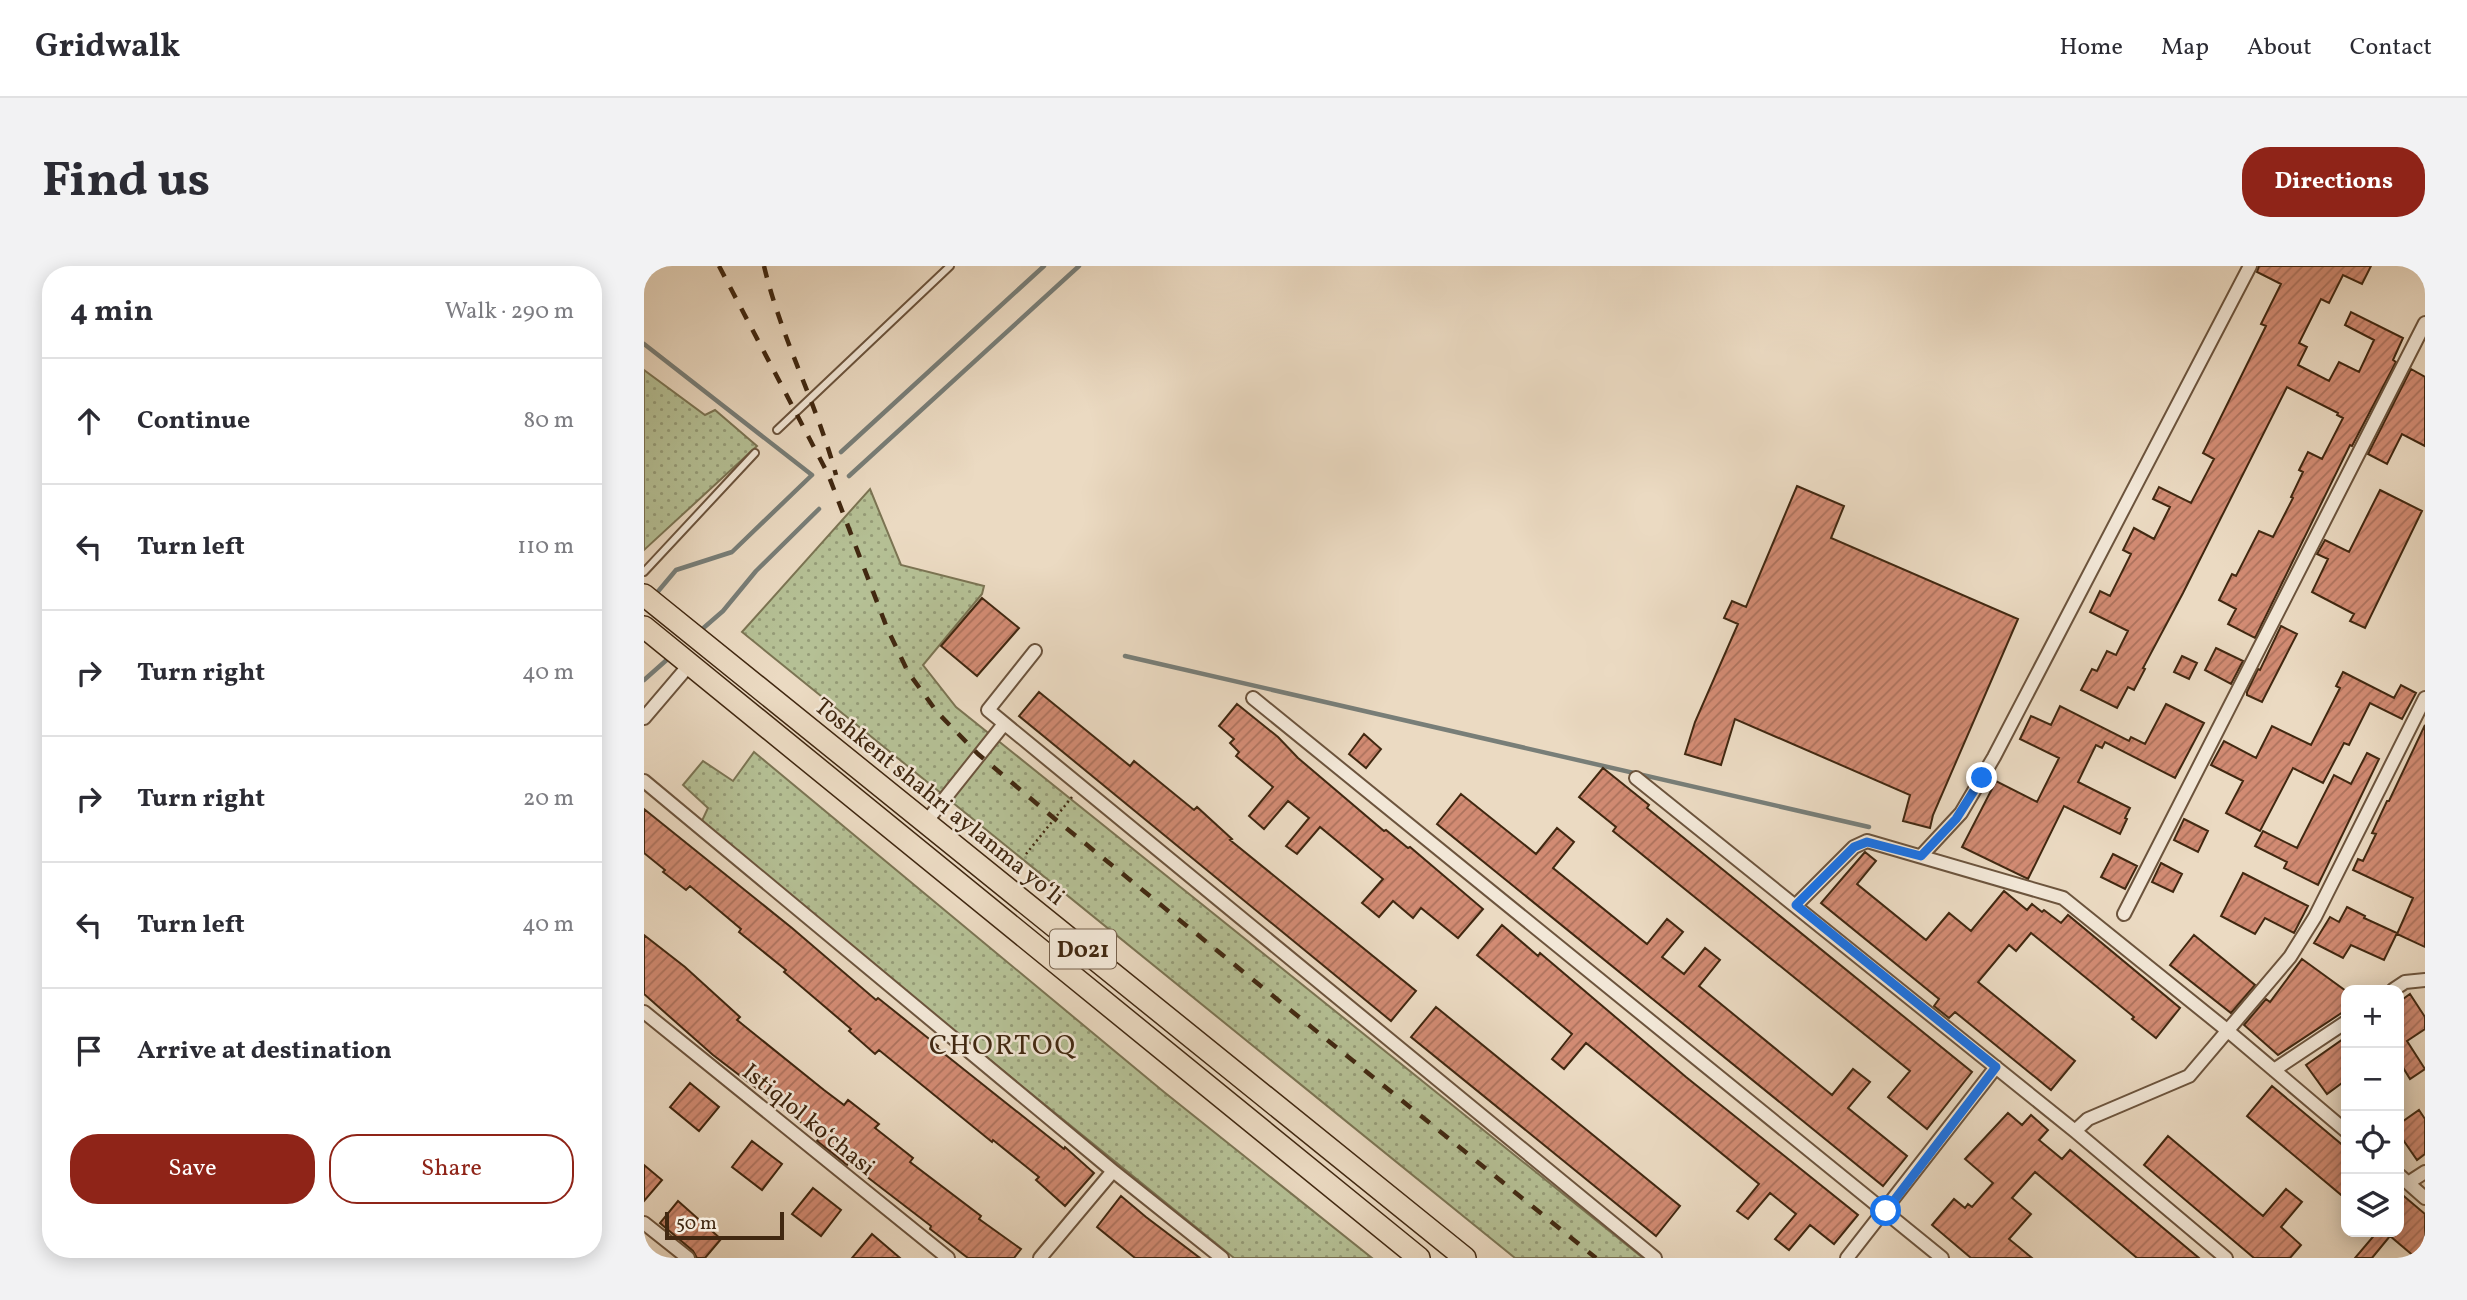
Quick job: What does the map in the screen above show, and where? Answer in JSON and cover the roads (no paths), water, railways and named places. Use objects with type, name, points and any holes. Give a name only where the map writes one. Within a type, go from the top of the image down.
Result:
[{"type":"highway","name":"Toshkent shahri aylanma yoʻli","points":[[644,595],[1465,1258]]},
{"type":"highway","name":"D021","points":[[644,627],[1419,1258]]},
{"type":"street","points":[[1921,856],[1961,813],[1994,757],[2250,266]]},
{"type":"street","points":[[2124,914],[2425,323]]},
{"type":"street","points":[[1035,651],[988,710],[1655,1258]]},
{"type":"street","points":[[644,718],[685,661]]},
{"type":"street","points":[[1253,698],[1942,1258]]},
{"type":"street","points":[[2075,1131],[2088,1119],[2189,1076],[2290,957],[2315,917],[2425,698]]},
{"type":"street","points":[[926,822],[1004,724]]},
{"type":"street","points":[[1636,778],[2075,1131],[2226,1258]]},
{"type":"street","points":[[644,781],[1113,1171],[1222,1258]]},
{"type":"street","points":[[1796,905],[1854,847],[1867,842],[2063,898],[2228,1031],[2341,1127]]},
{"type":"street","points":[[2400,985],[2404,982],[2425,980]]},
{"type":"street","name":"Istiqlol koʻchasi","points":[[644,1012],[948,1258]]},
{"type":"street","points":[[2274,1070],[2341,1025]]},
{"type":"street","points":[[1847,1258],[1996,1067]]},
{"type":"street","points":[[1040,1258],[1113,1171]]},
{"type":"street","points":[[2404,1179],[2425,1172]]},
{"type":"street","points":[[2404,1180],[2425,1198]]},
{"type":"street","points":[[644,1223],[688,1258]]},
{"type":"lane","points":[[777,430],[950,266]]},
{"type":"lane","points":[[644,572],[755,453]]},
{"type":"waterway","points":[[841,452],[1044,266]]},
{"type":"waterway","points":[[849,476],[1079,266]]},
{"type":"waterway","points":[[644,344],[812,475],[732,552],[676,570],[655,595]]},
{"type":"waterway","points":[[700,631],[723,611],[756,571],[819,509]]},
{"type":"waterway","points":[[1125,656],[1869,827]]},
{"type":"waterway","points":[[644,680],[670,657]]},
{"type":"railway","points":[[719,266],[828,474],[887,628],[908,672],[937,712],[978,754],[1055,819],[1596,1258]]},
{"type":"railway","points":[[764,266],[771,293],[836,475]]},
{"type":"district","name":"CHORTOQ","points":[[1003,1044]]}]
